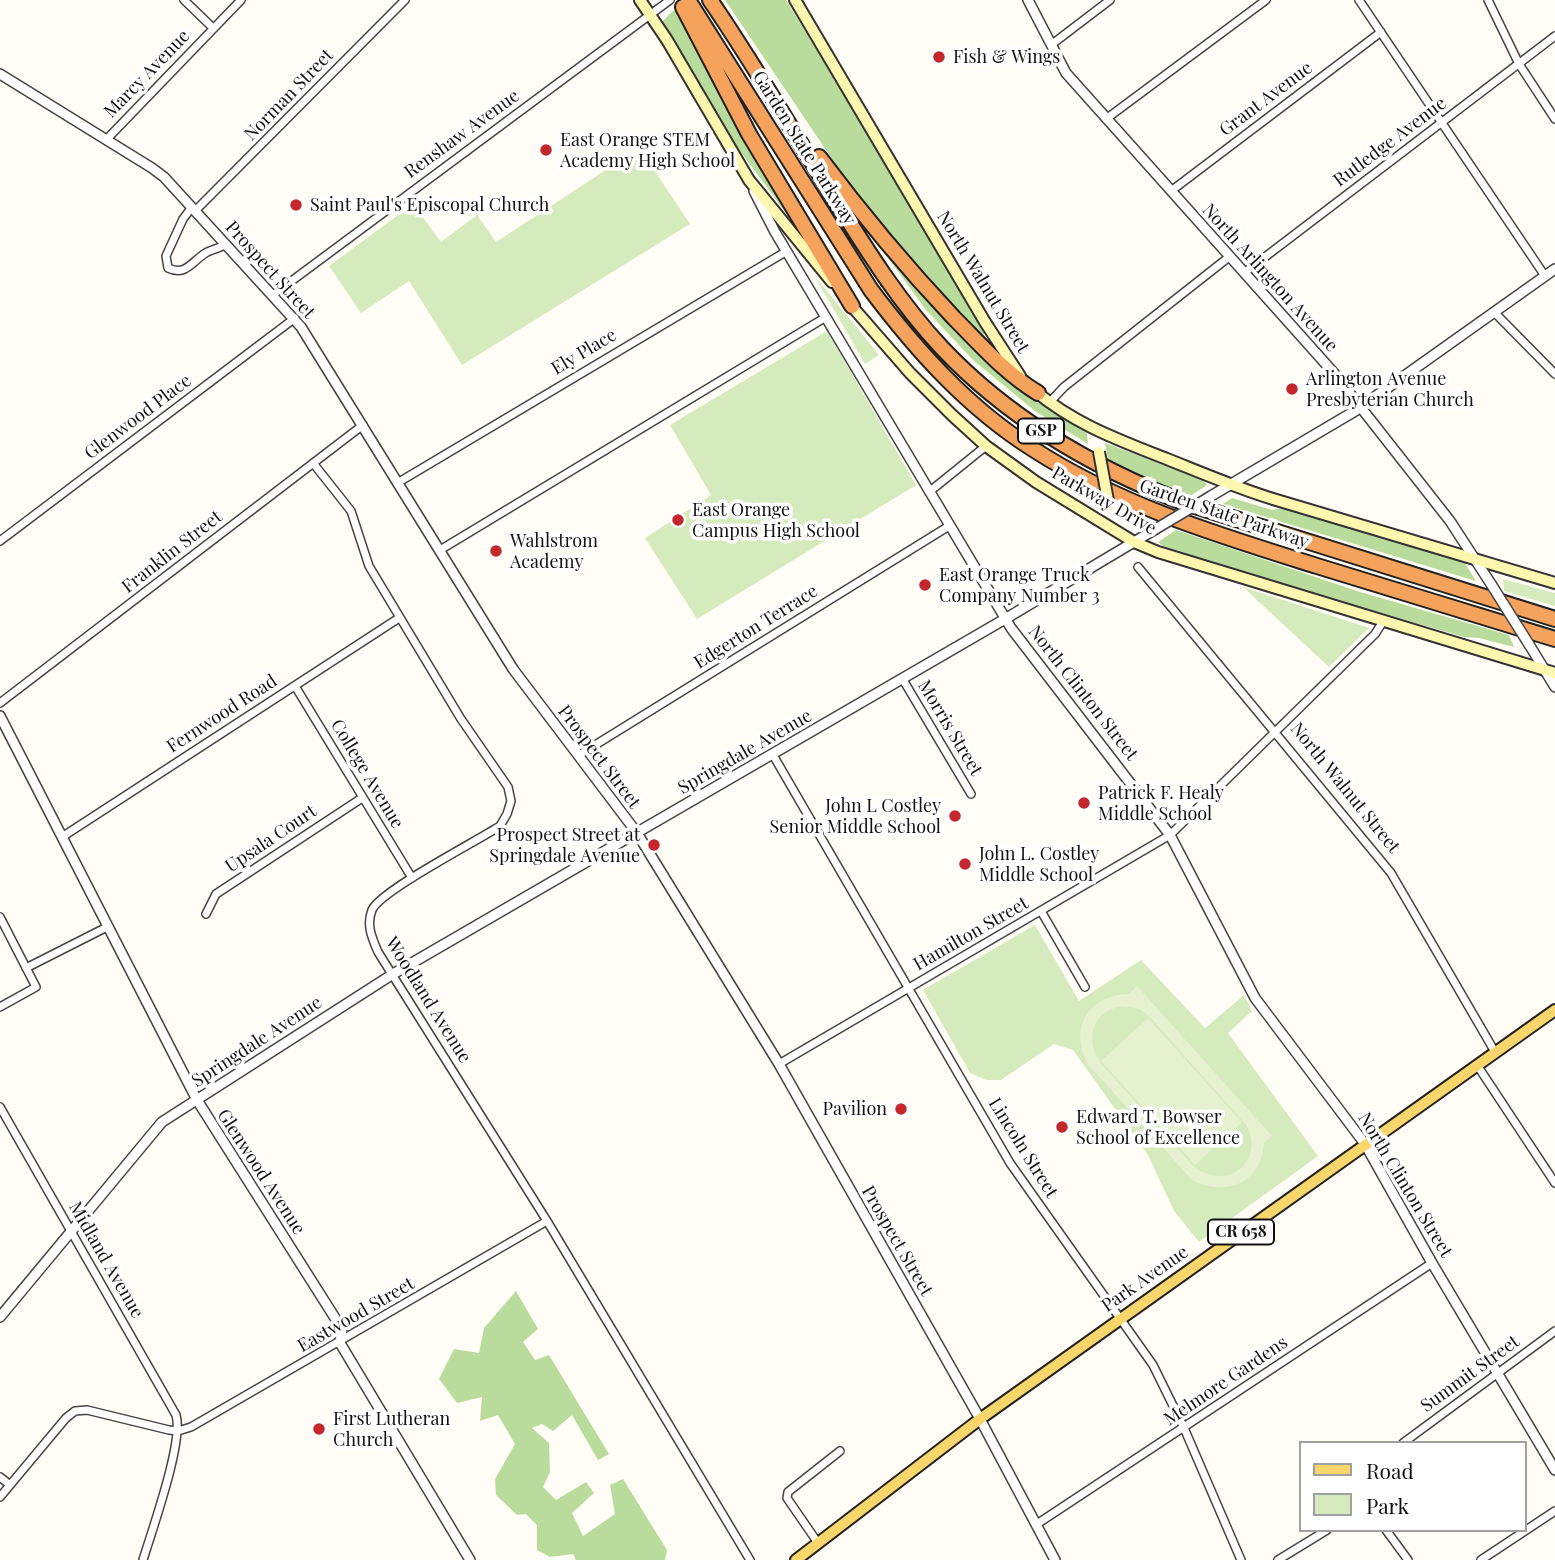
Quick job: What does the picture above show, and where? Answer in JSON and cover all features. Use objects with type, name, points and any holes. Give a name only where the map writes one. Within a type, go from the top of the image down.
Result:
[{"type":"highway","points":[[679,0],[749,134],[852,306]]},
{"type":"highway","name":"Garden State Parkway","points":[[688,0],[871,290],[898,326],[938,371],[1006,430],[1084,480],[1131,503],[1180,522],[1555,639]]},
{"type":"highway","name":"Garden State Parkway","points":[[710,0],[861,242],[908,307],[962,367],[1006,406],[1035,427],[1105,469],[1200,508],[1555,619]]},
{"type":"highway","points":[[761,79],[888,244],[995,360],[1044,398]]},
{"type":"main road","name":"North Clinton Street","points":[[640,0],[748,180]]},
{"type":"main road","name":"North Walnut Street","points":[[795,0],[985,322],[1020,376],[1044,398],[1090,428],[1231,485]]},
{"type":"main road","name":"Parkway Drive","points":[[748,180],[930,395],[986,446],[1036,482],[1134,542],[1168,555],[1550,671]]},
{"type":"main road","points":[[1083,510],[1101,515],[1106,513],[1109,506],[1096,436],[1090,428]]},
{"type":"main road","points":[[1231,485],[1555,583]]},
{"type":"main road","name":"Park Avenue","points":[[796,1560],[979,1419],[1555,1010]]},
{"type":"street","points":[[184,0],[213,28]]},
{"type":"street","name":"Marcy Avenue","points":[[106,140],[241,0]]},
{"type":"street","name":"Norman Street","points":[[226,244],[206,252],[181,271],[168,268],[166,256],[183,219],[405,0]]},
{"type":"street","name":"Renshaw Avenue","points":[[274,295],[670,0]]},
{"type":"street","name":"North Arlington Avenue","points":[[1028,0],[1066,73],[1361,407],[1450,521],[1530,646],[1550,671],[1555,687]]},
{"type":"street","points":[[1051,45],[1110,0]]},
{"type":"street","points":[[1107,118],[1266,0]]},
{"type":"street","points":[[1359,0],[1545,276]]},
{"type":"street","points":[[1488,0],[1519,64],[1555,119]]},
{"type":"street","name":"Grant Avenue","points":[[1171,191],[1381,32]]},
{"type":"street","name":"Rutledge Avenue","points":[[1244,273],[1555,36]]},
{"type":"street","name":"Prospect Street","points":[[0,74],[152,167],[295,318],[513,668],[636,834],[779,1064],[979,1419],[1055,1560]]},
{"type":"street","name":"North Clinton Street","points":[[748,180],[787,251],[1005,619],[1170,835],[1255,998],[1365,1144],[1432,1263],[1555,1469]]},
{"type":"street","name":"Ely Place","points":[[399,482],[787,251]]},
{"type":"street","points":[[1044,398],[1064,387],[1229,257]]},
{"type":"street","name":"Springdale Avenue","points":[[0,1317],[162,1122],[393,974],[1005,619],[1361,407],[1555,269]]},
{"type":"street","points":[[1494,312],[1555,374]]},
{"type":"street","points":[[440,550],[826,317]]},
{"type":"street","name":"Glenwood Place","points":[[0,541],[295,318]]},
{"type":"street","name":"Franklin Street","points":[[0,704],[363,425]]},
{"type":"street","points":[[929,492],[986,446]]},
{"type":"street","name":"Woodland Avenue","points":[[313,463],[351,511],[369,566],[461,719],[500,773],[508,787],[510,801],[500,826],[412,878],[373,907],[369,919],[370,934],[378,952],[547,1221],[750,1560]]},
{"type":"street","name":"Edgerton Terrace","points":[[579,755],[949,526]]},
{"type":"street","name":"North Walnut Street","points":[[1138,567],[1391,873],[1495,1052]]},
{"type":"street","name":"Fernwood Road","points":[[62,837],[399,618]]},
{"type":"street","name":"Hamilton Street","points":[[779,1064],[1170,835],[1378,631],[1384,620]]},
{"type":"street","name":"Morris Street","points":[[902,678],[971,794]]},
{"type":"street","name":"College Avenue","points":[[295,686],[412,878]]},
{"type":"street","name":"Glenwood Avenue","points":[[0,716],[3,731],[62,837],[197,1100],[342,1329],[340,1343],[470,1560]]},
{"type":"street","name":"Lincoln Street","points":[[772,755],[1010,1163],[1153,1365],[1184,1428],[1241,1560]]},
{"type":"street","name":"Upsala Court","points":[[206,914],[216,894],[362,798]]},
{"type":"street","points":[[1041,911],[1085,987]]},
{"type":"street","points":[[0,917],[36,987],[0,1007]]},
{"type":"street","points":[[26,968],[107,927]]},
{"type":"street","points":[[1477,1065],[1555,1183]]},
{"type":"street","name":"Midland Avenue","points":[[0,1108],[174,1410],[178,1431]]},
{"type":"street","name":"Eastwood Street","points":[[178,1431],[191,1427],[340,1343],[547,1221]]},
{"type":"street","name":"Melmore Gardens","points":[[1037,1524],[1432,1263]]},
{"type":"street","name":"Summit Street","points":[[1406,1441],[1555,1331]]},
{"type":"street","points":[[0,1497],[66,1418],[75,1411],[87,1410],[178,1431],[176,1447],[143,1560]]},
{"type":"street","points":[[818,1543],[787,1498],[788,1492],[840,1451]]},
{"type":"street","points":[[0,1477],[10,1485]]},
{"type":"street","points":[[1527,1530],[1555,1511]]},
{"type":"street","points":[[1278,1560],[1324,1532]]},
{"type":"street","points":[[1387,1532],[1408,1560]]},
{"type":"street","points":[[1481,1560],[1523,1532]]},
{"type":"green space","points":[[725,0],[786,0],[883,158],[985,333],[980,338],[861,202]]},
{"type":"green space","points":[[677,7],[733,122],[811,247],[732,140],[661,23]]},
{"type":"green space","points":[[635,160],[650,164],[690,224],[462,365],[409,281],[361,313],[329,266],[413,204],[441,242],[477,215],[496,242],[618,162]]},
{"type":"green space","points":[[865,226],[999,369],[1038,401],[1087,433],[1088,444],[1035,411],[973,360],[926,310]]},
{"type":"green space","points":[[814,275],[879,355],[865,364]]},
{"type":"green space","points":[[827,331],[916,485],[697,619],[645,538],[711,495],[670,425]]},
{"type":"green space","points":[[1105,443],[1202,479],[1207,485],[1189,497],[1142,478],[1108,459]]},
{"type":"green space","points":[[1232,498],[1272,510],[1283,508],[1463,560],[1476,581],[1223,504]]},
{"type":"green space","points":[[1176,530],[1360,592],[1509,635],[1514,647],[1464,637],[1319,595],[1163,546],[1158,542]]},
{"type":"green space","points":[[1503,579],[1555,593],[1555,606],[1504,591]]},
{"type":"green space","points":[[1243,587],[1369,628],[1329,667]]},
{"type":"green space","points":[[1035,925],[1079,1001],[1141,960],[1205,1028],[1244,995],[1252,1011],[1228,1033],[1318,1156],[1199,1242],[1174,1211],[1148,1155],[1073,1050],[1054,1044],[1001,1080],[986,1080],[970,1073],[923,990]]},
{"type":"green space","points":[[1137,986],[1272,1136],[1264,1143],[1262,1157],[1249,1177],[1228,1187],[1204,1185],[1192,1180],[1087,1063],[1080,1037],[1086,1015],[1103,1000],[1129,994]],"holes":[[[1121,1006],[1140,1009],[1247,1126],[1251,1151],[1247,1162],[1240,1169],[1219,1176],[1206,1174],[1194,1167],[1099,1061],[1092,1043],[1094,1027],[1098,1020],[1111,1009]]]},
{"type":"green space","points":[[1148,1018],[1242,1122],[1195,1165],[1101,1061]]},
{"type":"green space","points":[[516,1291],[538,1329],[523,1342],[535,1360],[549,1355],[609,1454],[598,1460],[572,1415],[553,1431],[542,1424],[532,1428],[549,1443],[550,1472],[543,1487],[556,1500],[586,1482],[594,1493],[572,1513],[583,1536],[615,1514],[610,1485],[623,1479],[667,1550],[665,1560],[576,1560],[573,1554],[550,1557],[537,1550],[537,1525],[526,1514],[517,1515],[496,1495],[495,1479],[515,1444],[498,1415],[480,1421],[482,1397],[457,1403],[439,1379],[454,1349],[479,1353],[484,1328]]},
{"type":"place","name":"Fish & Wings","points":[[939,57]]},
{"type":"place","name":"East Orange STEM Academy High School","points":[[546,150]]},
{"type":"place","name":"Saint Paul's Episcopal Church","points":[[296,205]]},
{"type":"place","name":"Arlington Avenue Presbyterian Church","points":[[1292,389]]},
{"type":"place","name":"East Orange Campus High School","points":[[678,520]]},
{"type":"place","name":"Wahlstrom Academy","points":[[496,551]]},
{"type":"place","name":"East Orange Truck Company Number 3","points":[[925,585]]},
{"type":"place","name":"Patrick F. Healy Middle School","points":[[1084,803]]},
{"type":"place","name":"John L Costley Senior Middle School","points":[[955,816]]},
{"type":"place","name":"Prospect Street at Springdale Avenue","points":[[654,845]]},
{"type":"place","name":"John L. Costley Middle School","points":[[965,864]]},
{"type":"place","name":"Pavilion","points":[[901,1109]]},
{"type":"place","name":"Edward T. Bowser School of Excellence","points":[[1062,1127]]},
{"type":"place","name":"First Lutheran Church","points":[[319,1429]]}]
